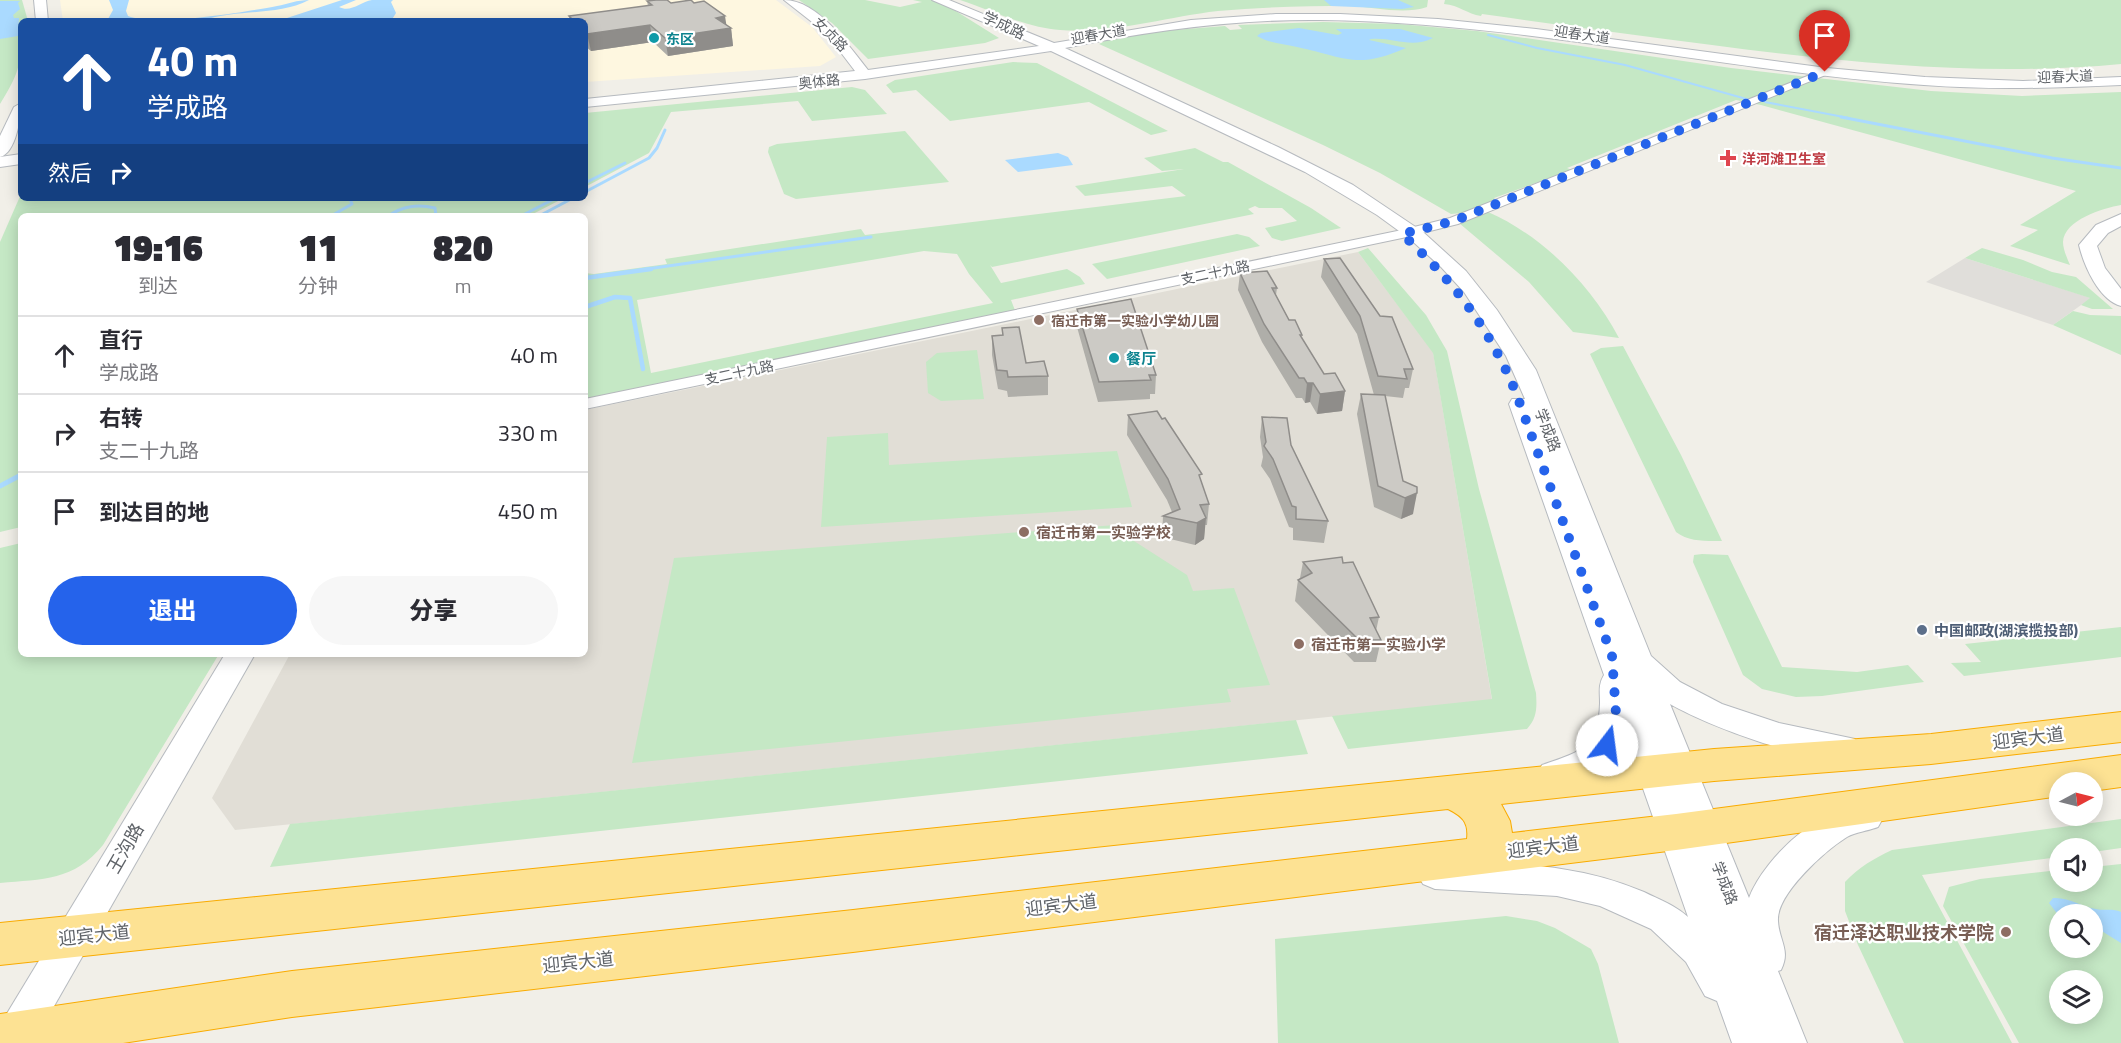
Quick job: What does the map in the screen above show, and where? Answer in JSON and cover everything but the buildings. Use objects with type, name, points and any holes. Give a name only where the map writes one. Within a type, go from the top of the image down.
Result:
[{"type":"highway","name":"迎宾大道","points":[[0,944],[1509,786],[1667,770],[1931,749],[2121,727]]},
{"type":"highway","points":[[1856,755],[1856,764],[1861,775],[1883,793],[1901,801]]},
{"type":"highway","name":"迎宾大道","points":[[9,1039],[292,994],[853,931],[1689,830],[2121,771]]},
{"type":"highway","points":[[1448,793],[1466,797],[1478,804],[1490,828],[1491,838],[1485,854]]},
{"type":"main road","points":[[40,0],[42,18]]},
{"type":"main road","name":"女贞路","points":[[790,0],[830,30],[863,73]]},
{"type":"main road","name":"学成路","points":[[941,1],[972,13],[1041,51],[1320,182],[1407,232],[1459,292],[1487,332],[1504,362],[1625,658],[1768,1038]]},
{"type":"main road","points":[[972,13],[1046,32],[1084,34],[1123,32]]},
{"type":"main road","points":[[972,13],[1005,37],[1012,46],[1041,51],[1072,52],[1075,48],[1123,32]]},
{"type":"main road","name":"迎春大道","points":[[1041,51],[1123,32],[1244,19],[1370,15],[1437,16],[1825,72],[1982,84],[2071,84],[2121,81]]},
{"type":"main road","name":"迎春大道","points":[[1514,27],[1791,62],[1892,72],[2023,78],[2121,73]]},
{"type":"main road","name":"奥体路","points":[[588,103],[1041,51]]},
{"type":"main road","name":"奥体路","points":[[588,96],[863,73]]},
{"type":"main road","points":[[18,113],[0,152],[18,151]]},
{"type":"main road","points":[[0,162],[18,159]]},
{"type":"main road","points":[[2121,219],[2102,229],[2088,245],[2091,262],[2121,300]]},
{"type":"main road","name":"王沟路","points":[[9,1039],[74,937],[238,657]]},
{"type":"main road","points":[[1509,786],[1556,773],[1590,760],[1607,745],[1616,714],[1625,658],[1672,692],[1705,709],[1755,727],[1804,741],[1842,747],[1931,749]]},
{"type":"main road","points":[[1768,1038],[1759,919],[1769,892],[1801,853],[1839,824],[1976,791]]},
{"type":"main road","points":[[1326,873],[1440,874],[1557,881],[1606,892],[1664,918],[1699,950],[1768,1038]]},
{"type":"street","name":"支二十九路","points":[[588,403],[1454,221],[1825,72]]},
{"type":"shaded area","points":[[60,0],[776,0],[812,27],[836,57],[820,66],[588,82],[588,18],[63,18]]},
{"type":"shaded area","name":"宿迁市第一实验学校","points":[[1358,252],[1433,352],[1492,700],[235,830],[212,798],[288,657],[588,657],[588,409]]},
{"type":"shaded area","points":[[1965,258],[2091,298],[2053,325],[1926,282]]},
{"type":"green space","points":[[0,0],[22,0],[27,18],[18,18],[18,68],[13,82],[0,104]]},
{"type":"green space","points":[[799,0],[865,0],[900,7],[922,2],[913,0],[934,0],[943,3],[999,38],[985,43],[868,59],[832,23]]},
{"type":"green space","points":[[960,0],[1428,0],[1427,7],[1408,10],[1350,6],[1218,11],[1100,30],[1080,31],[1035,26]]},
{"type":"green space","points":[[1445,0],[2121,0],[2121,64],[2019,69],[1865,62],[1763,52],[1482,14],[1481,16],[1444,4]]},
{"type":"green space","points":[[1323,22],[1399,24],[1477,31],[1731,68],[1931,91],[2022,96],[2121,92],[2121,205],[2095,212],[2070,227],[2063,242],[2070,265],[2010,246],[2038,230],[2020,225],[2076,191],[1736,100],[1567,168],[1572,170],[1494,198],[1496,200],[1462,213],[1451,214],[1380,173],[1323,145],[1099,44],[1107,40],[1161,31],[1225,26],[1230,30],[1242,29],[1238,25]]},
{"type":"green space","points":[[1013,62],[1037,63],[1168,131],[1151,135],[1089,102],[950,121],[916,90],[893,93],[886,85],[895,80]]},
{"type":"green space","points":[[852,87],[865,90],[887,114],[812,121],[798,101],[671,112],[649,153],[588,185],[588,113]]},
{"type":"green space","points":[[905,131],[949,182],[796,199],[784,194],[768,152],[769,147],[777,144]]},
{"type":"green space","points":[[1195,148],[1223,162],[1228,162],[1311,208],[1341,228],[1282,241],[1272,238],[1265,228],[1297,221],[1282,208],[1255,206],[1248,209],[1254,214],[992,267],[990,265],[1001,283],[1067,269],[1080,277],[1085,284],[1011,300],[1016,313],[588,399],[588,273],[667,264],[665,259],[861,229],[865,235],[1186,196],[1172,186],[1085,196],[1075,186],[1184,169],[1162,171],[1144,158]],"holes":[[[924,251],[957,254],[969,274],[993,303],[651,373],[637,300]]]},
{"type":"green space","points":[[18,201],[558,201],[535,213],[18,213],[18,528],[0,532],[0,242]]},
{"type":"green space","points":[[1488,212],[1528,234],[1564,264],[1594,299],[1619,338],[1573,332],[1529,282],[1459,223]]},
{"type":"green space","points":[[1237,234],[1249,237],[1260,246],[1107,279],[1092,264]]},
{"type":"green space","points":[[1368,248],[1426,315],[1447,351],[1479,489],[1536,693],[1536,712],[1527,729],[1348,749],[1332,716],[1492,699],[1433,353],[1358,252]]},
{"type":"green space","points":[[1982,248],[2023,260],[2052,272],[2076,277],[2113,309],[2092,309],[2081,305],[2090,298],[1965,258]]},
{"type":"green space","points":[[2073,311],[2090,315],[2121,316],[2121,355],[2053,325]]},
{"type":"green space","points":[[1623,346],[1681,455],[1722,541],[1692,539],[1676,532],[1590,354],[1601,348]]},
{"type":"green space","points":[[977,350],[984,399],[941,401],[928,393],[926,362],[937,353]]},
{"type":"green space","points":[[888,433],[889,465],[1117,451],[1132,507],[821,527],[827,437]]},
{"type":"green space","points":[[1129,524],[1134,541],[1187,575],[1193,591],[1234,588],[1270,685],[1227,689],[1231,702],[632,763],[674,558]]},
{"type":"green space","points":[[18,544],[18,657],[217,657],[103,845],[92,857],[81,866],[57,876],[0,883],[0,548]]},
{"type":"green space","points":[[1694,555],[1728,555],[1782,667],[1857,672],[1908,665],[1924,682],[1822,696],[1796,697],[1762,689],[1743,675],[1693,562]]},
{"type":"green space","points":[[2121,627],[2121,657],[1964,676],[1951,663],[1981,662],[1965,644]]},
{"type":"green space","points":[[1296,720],[1308,754],[270,867],[290,824]]},
{"type":"green space","points":[[2121,819],[2121,848],[2103,851],[2103,838],[2049,838],[2049,858],[1922,875],[2012,1043],[1904,1043],[1858,945],[1845,911],[1845,882],[1867,864],[1892,850],[2069,826],[2103,826],[2103,821]]},
{"type":"green space","name":"宿迁泽达职业技术学院","points":[[2121,864],[2121,1043],[2019,1043],[1943,906],[1949,887],[1980,879],[2049,871],[2049,892],[2103,892],[2103,866]]},
{"type":"green space","points":[[1506,916],[1537,921],[1555,928],[1591,949],[1598,964],[1619,1043],[1278,1043],[1275,939]]},
{"type":"water","points":[[109,0],[129,0],[126,11],[128,16],[137,18],[109,18],[113,10]]},
{"type":"water","points":[[309,0],[283,9],[190,18],[263,9]]},
{"type":"water","points":[[342,0],[356,0],[339,7],[348,9],[372,0],[393,0],[391,2],[396,13],[393,18],[287,18]]},
{"type":"water","points":[[1324,0],[1398,0],[1414,7],[1402,9],[1331,6]]},
{"type":"water","points":[[0,1],[20,1],[18,3],[20,9],[13,15],[14,18],[18,18],[18,36],[0,39]]},
{"type":"water","points":[[1299,28],[1338,35],[1342,33],[1336,29],[1400,29],[1433,38],[1417,43],[1371,39],[1369,40],[1406,48],[1375,59],[1351,60],[1272,42],[1257,36],[1261,33]]},
{"type":"water","points":[[1058,153],[1068,157],[1073,165],[1018,172],[1005,160]]},
{"type":"water","points":[[2053,898],[2079,904],[2050,904]]},
{"type":"water","points":[[2103,910],[2121,912],[2121,943],[2103,932]]},
{"type":"waterway","points":[[1488,35],[1537,48],[1625,65],[1750,100]]},
{"type":"waterway","points":[[1765,102],[1849,118]]},
{"type":"waterway","points":[[1841,117],[2052,158],[2121,168]]},
{"type":"waterway","points":[[588,190],[649,158],[657,148],[665,130]]},
{"type":"waterway","points":[[588,182],[625,163]]},
{"type":"waterway","points":[[336,213],[352,204],[351,201]]},
{"type":"waterway","points":[[527,213],[550,201]]},
{"type":"waterway","points":[[545,213],[567,201]]},
{"type":"waterway","points":[[394,213],[416,206],[435,208],[436,213]]},
{"type":"waterway","points":[[640,270],[871,237]]},
{"type":"waterway","points":[[588,278],[651,269]]},
{"type":"waterway","points":[[588,306],[615,297],[630,298],[643,369]]},
{"type":"waterway","points":[[0,486],[18,477]]},
{"type":"place","name":"东区","points":[[654,38]]},
{"type":"place","name":"洋河滩卫生室","points":[[1728,158]]},
{"type":"place","name":"宿迁市第一实验小学幼儿园","points":[[1039,320]]},
{"type":"place","name":"餐厅","points":[[1114,358]]},
{"type":"place","name":"宿迁市第一实验学校","points":[[1024,532]]},
{"type":"place","name":"中国邮政(湖滨揽投部)","points":[[1922,630]]},
{"type":"place","name":"宿迁市第一实验小学","points":[[1299,644]]},
{"type":"place","name":"宿迁泽达职业技术学院","points":[[2006,932]]},
{"type":"route","points":[[1607,745],[1616,714],[1612,656],[1504,362],[1487,332],[1459,292],[1402,234],[1454,221],[1825,72]]}]
